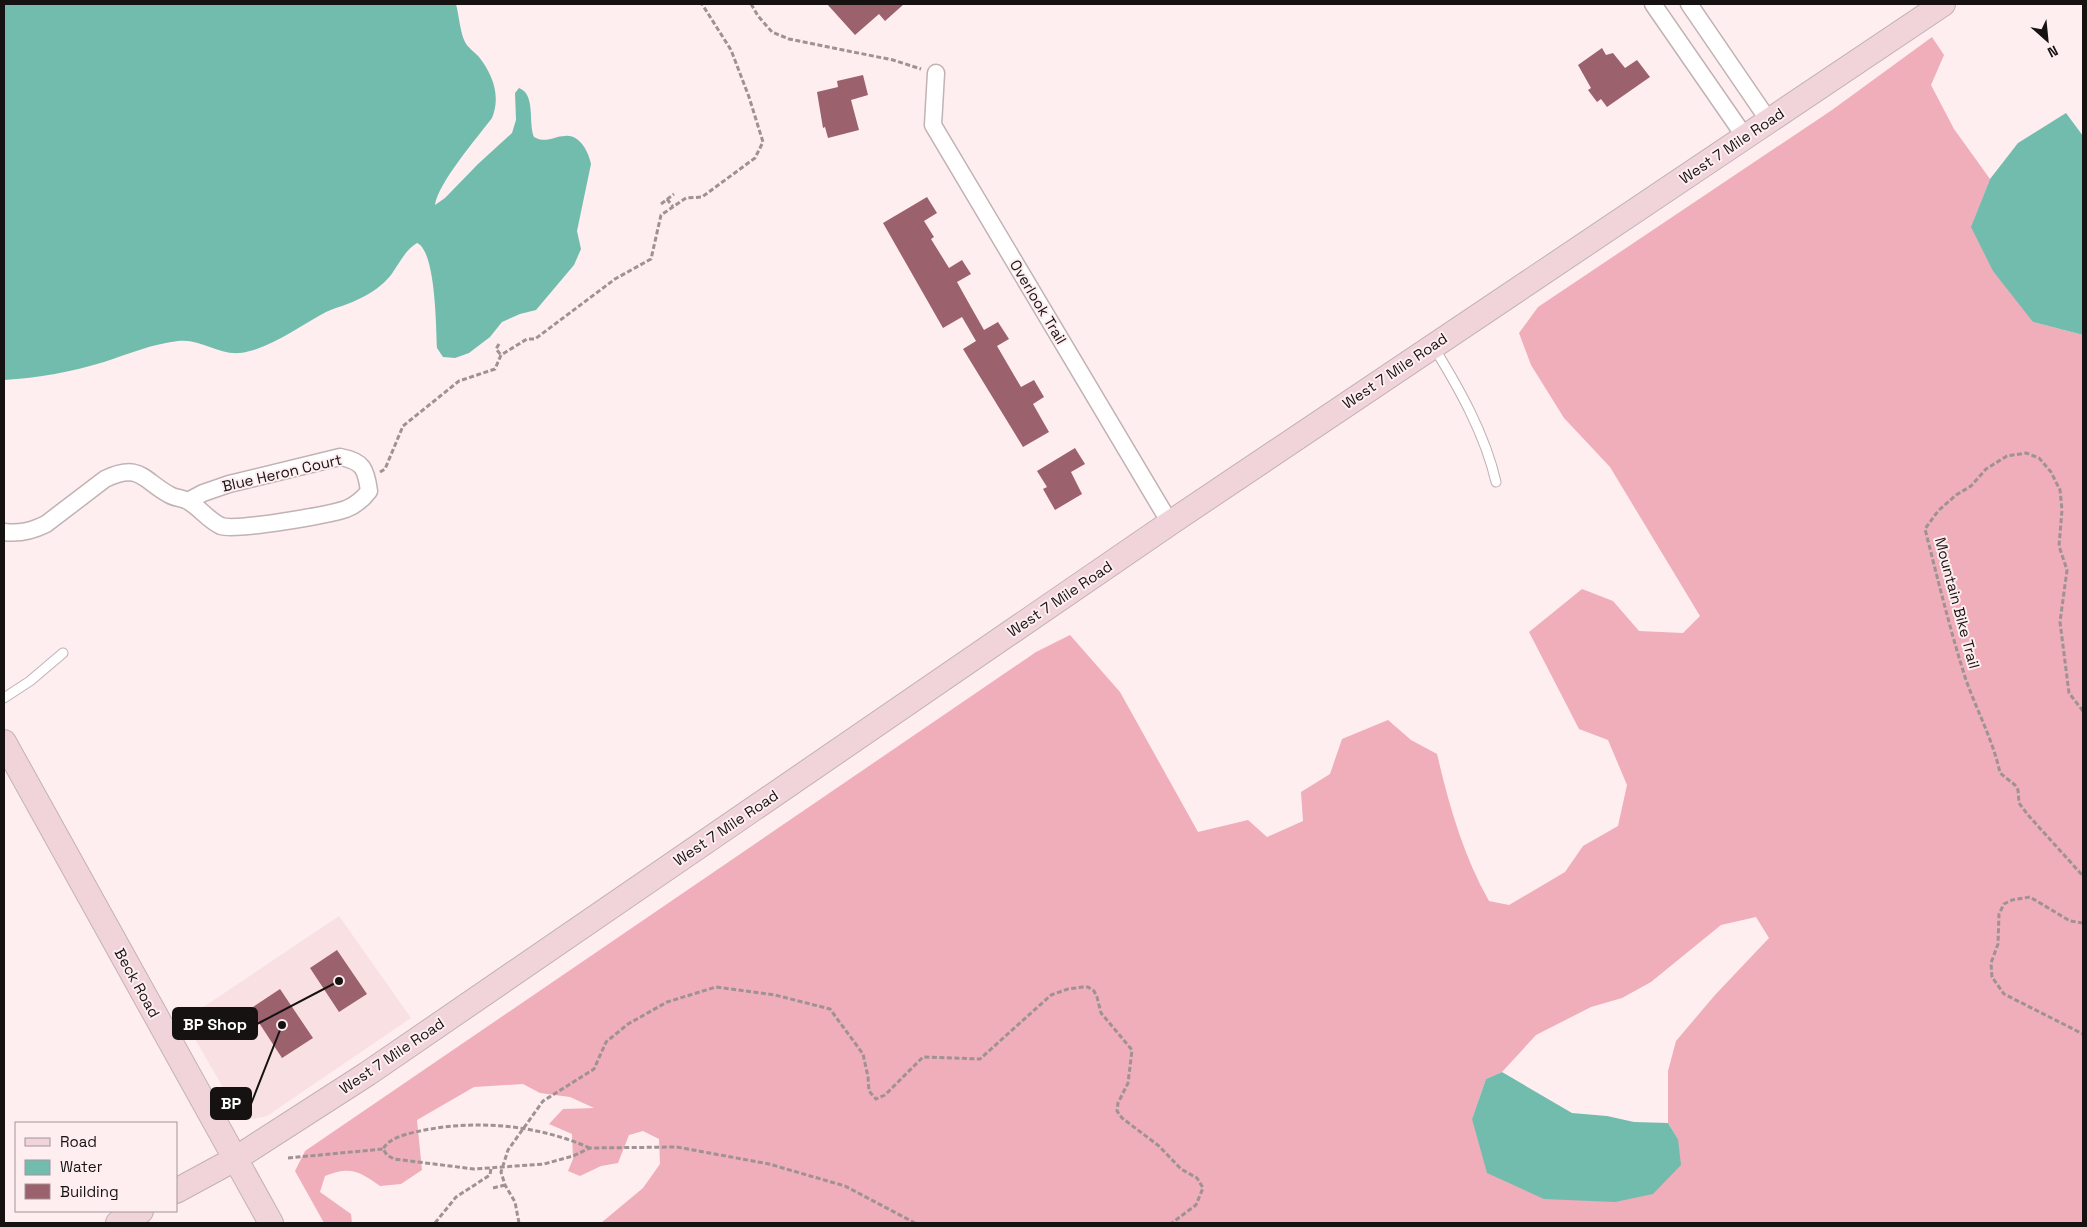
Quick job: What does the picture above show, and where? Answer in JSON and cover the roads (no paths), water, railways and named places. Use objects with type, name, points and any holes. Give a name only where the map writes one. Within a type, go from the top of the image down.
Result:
[{"type":"street","points":[[1653,4],[1745,137]]},
{"type":"street","points":[[1689,4],[1769,121]]},
{"type":"street","name":"West 7 Mile Road","points":[[178,1190],[235,1159],[367,1074],[1170,523],[1943,4]]},
{"type":"street","name":"Overlook Trail","points":[[936,73],[933,125],[1170,523]]},
{"type":"street","name":"Blue Heron Court","points":[[4,532],[26,532],[41,527],[105,478],[127,472],[147,478],[169,495],[188,501],[206,517],[223,526],[274,523],[346,509],[361,501],[369,491],[368,479],[362,465],[353,459],[340,457],[229,484],[203,492],[188,501]]},
{"type":"street","name":"Beck Road","points":[[4,742],[271,1223]]},
{"type":"street","points":[[118,1223],[139,1212]]},
{"type":"lane","points":[[1433,346],[1452,378],[1490,454],[1496,482]]},
{"type":"lane","points":[[4,698],[30,681],[62,652]]},
{"type":"water","points":[[4,4],[456,4],[463,38],[466,44],[479,57],[492,78],[496,102],[492,118],[450,173],[435,205],[445,198],[512,133],[516,120],[515,93],[519,88],[528,96],[530,102],[534,137],[542,140],[561,136],[575,138],[583,145],[590,160],[591,164],[577,231],[581,249],[574,265],[536,310],[520,314],[502,322],[490,337],[469,353],[455,358],[443,357],[437,348],[434,291],[431,274],[428,260],[423,249],[417,243],[406,253],[388,279],[374,291],[326,312],[273,342],[251,351],[232,353],[194,342],[168,342],[67,372],[4,380]]},
{"type":"water","points":[[2066,113],[2083,136],[2083,335],[2033,322],[1993,271],[1971,227],[1990,179],[2018,143]]},
{"type":"water","points":[[1502,1072],[1572,1113],[1607,1116],[1634,1122],[1668,1123],[1678,1139],[1681,1165],[1653,1194],[1615,1202],[1544,1199],[1487,1173],[1472,1119],[1486,1079]]},
{"type":"place","name":"BP Shop","points":[[339,981]]},
{"type":"place","name":"BP","points":[[282,1025]]}]
